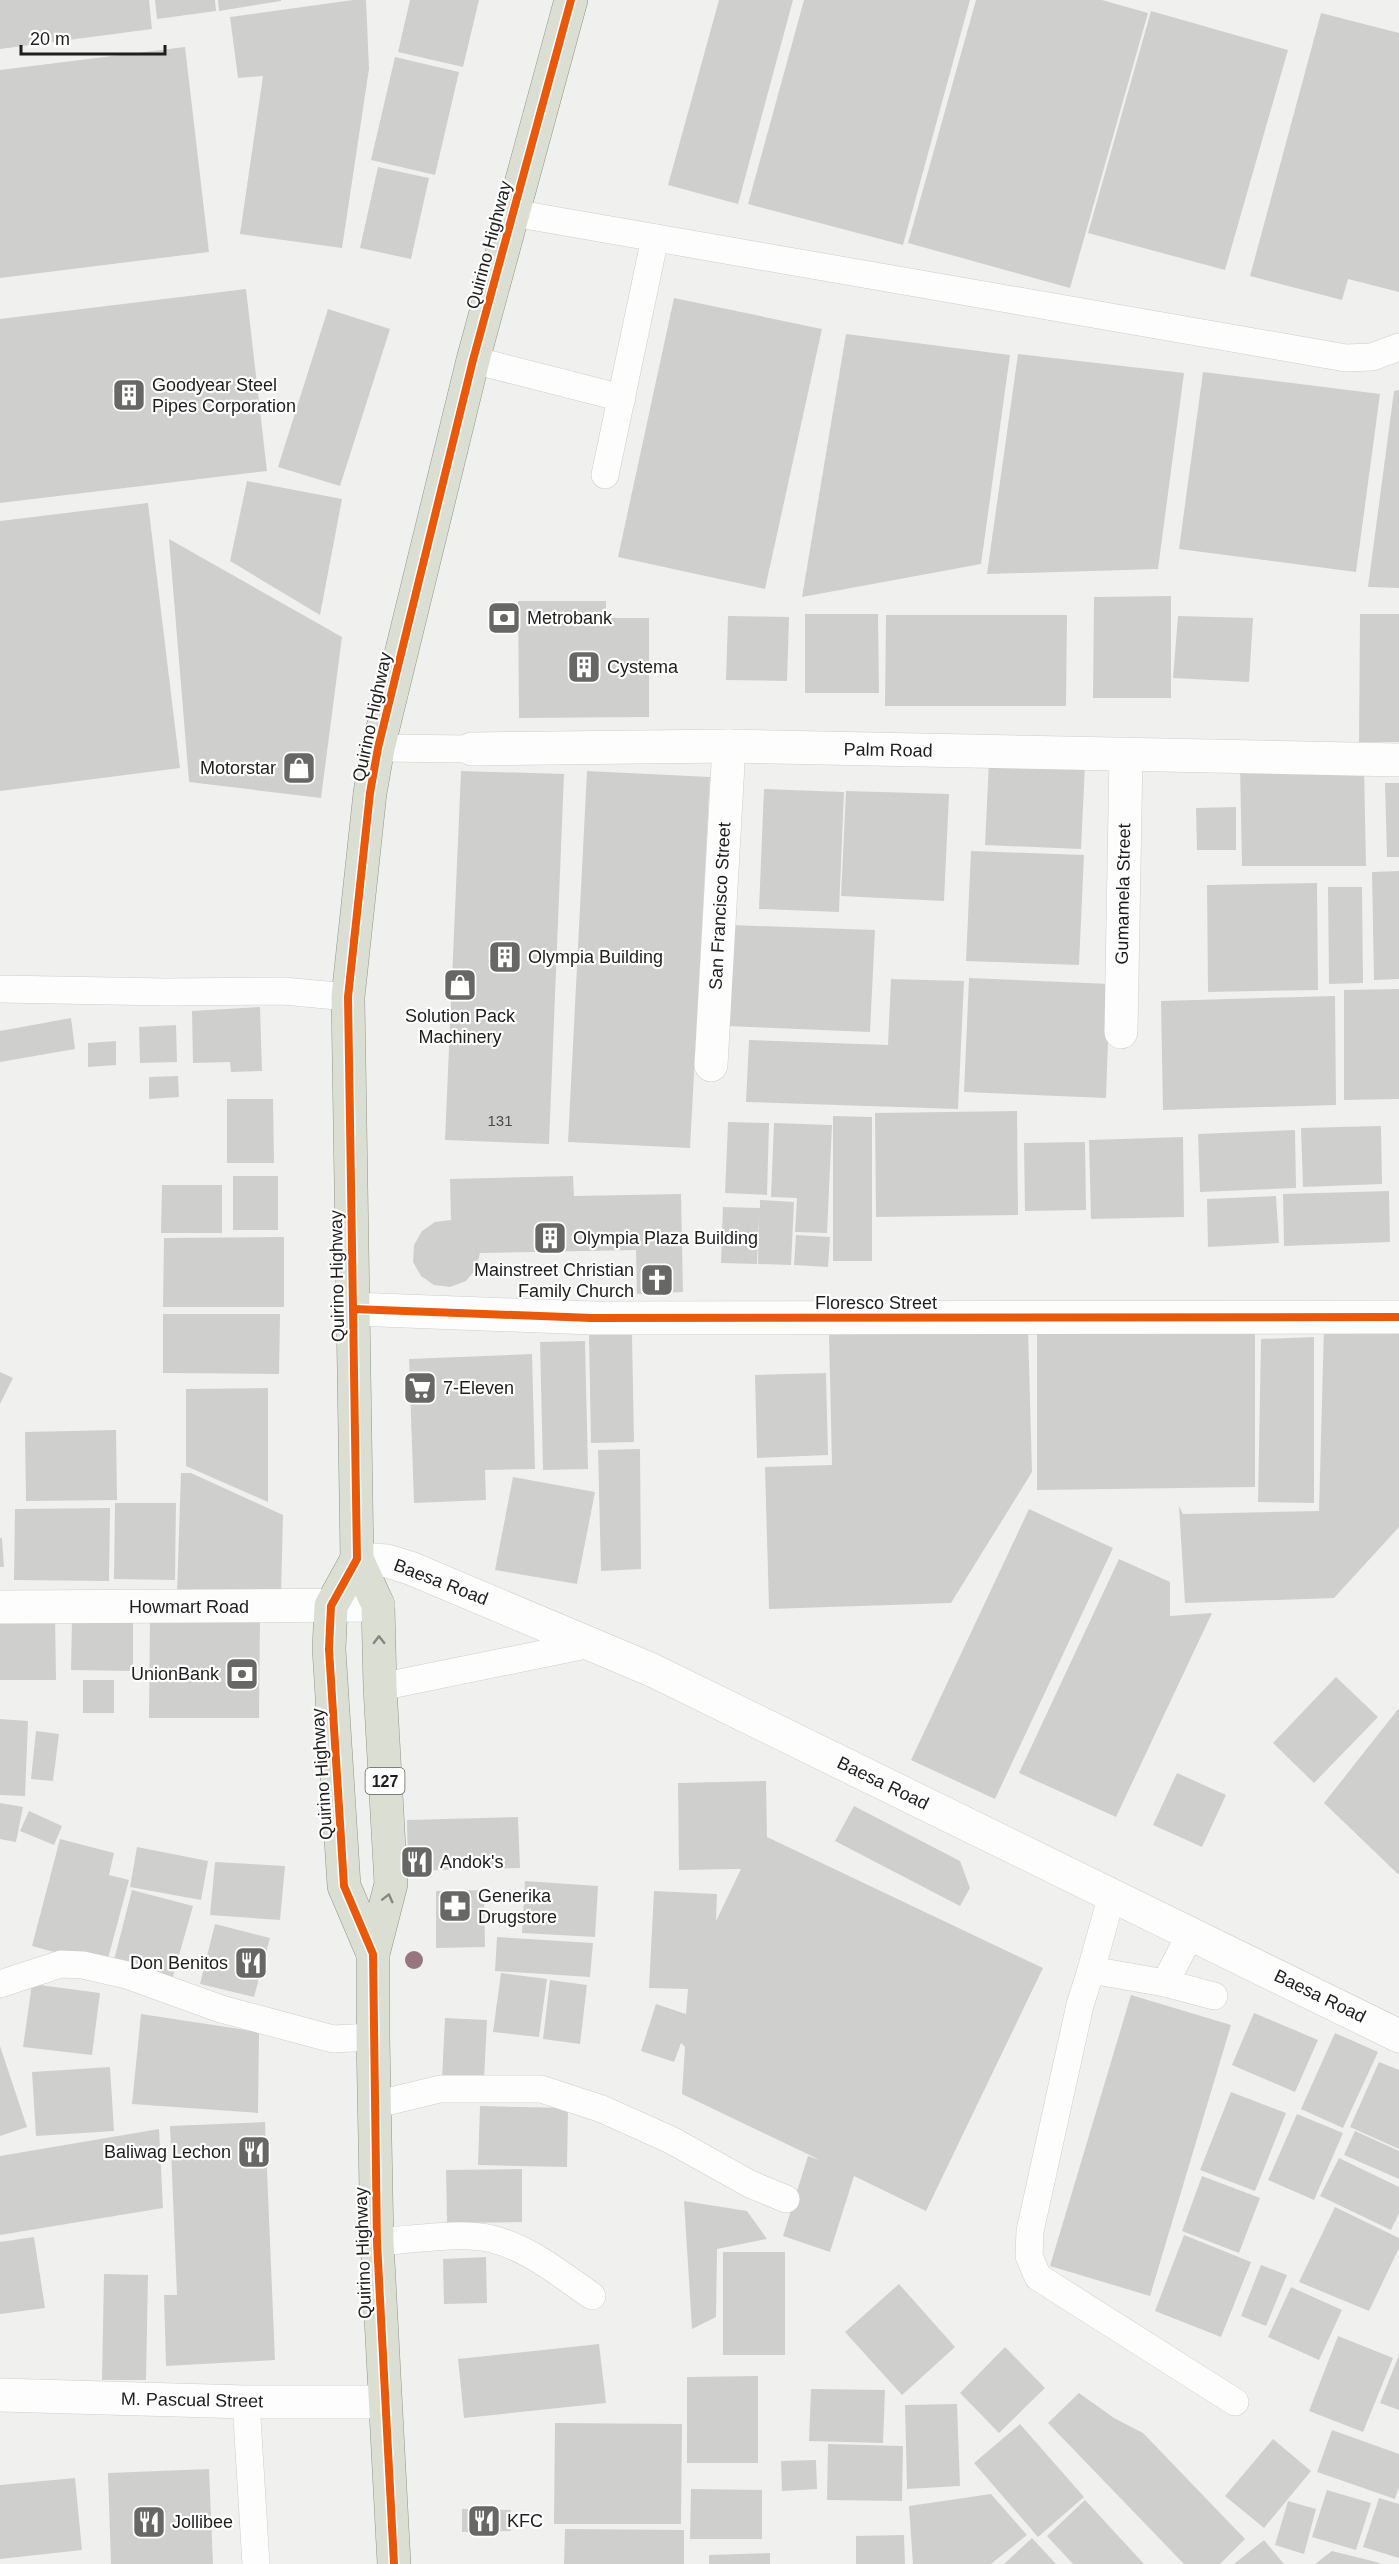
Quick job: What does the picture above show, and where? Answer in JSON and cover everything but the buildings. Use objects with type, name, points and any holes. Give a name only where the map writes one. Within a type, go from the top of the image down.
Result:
[{"type":"main road","name":"Quirino Highway","points":[[394,2564],[377,2242],[373,2037],[373,1954],[391,1884],[380,1688],[378,1605],[357,1559],[348,997],[370,793],[378,748],[473,360],[571,0]]},
{"type":"main road","name":"Quirino Highway","points":[[357,1559],[331,1606],[330,1649],[344,1886],[373,1954]]},
{"type":"street","name":"Palm Road","points":[[472,748],[729,746],[1399,760]]},
{"type":"street","name":"San Francisco Street","points":[[711,1065],[729,746]]},
{"type":"street","name":"Gumamela Street","points":[[1121,1032],[1126,755]]},
{"type":"street","name":"Floresco Street","points":[[353,1309],[592,1318],[1399,1317]]},
{"type":"street","name":"Baesa Road","points":[[357,1559],[387,1561],[410,1568],[662,1675],[1399,2036]]},
{"type":"street","name":"Howmart Road","points":[[0,1607],[378,1605]]},
{"type":"street","name":"M. Pascual Street","points":[[0,2395],[246,2402],[384,2402]]},
{"type":"lane","points":[[513,213],[1346,358],[1372,357],[1399,347]]},
{"type":"lane","points":[[605,476],[654,238]]},
{"type":"lane","points":[[473,360],[622,398]]},
{"type":"lane","name":"Palm Road","points":[[378,748],[472,748]]},
{"type":"lane","points":[[0,988],[167,992],[283,991],[348,997]]},
{"type":"lane","points":[[380,1688],[591,1644]]},
{"type":"lane","points":[[1112,1895],[1077,2016],[1030,2231],[1029,2256],[1038,2277],[1236,2402]]},
{"type":"lane","points":[[1165,1983],[1191,1933]]},
{"type":"lane","points":[[0,1984],[61,1964],[83,1965],[127,1975],[221,2009],[333,2039],[373,2037]]},
{"type":"lane","points":[[1091,1970],[1165,1983],[1214,1996]]},
{"type":"lane","points":[[374,2105],[440,2089],[541,2089],[602,2109],[671,2140],[750,2184],[786,2199]]},
{"type":"lane","points":[[377,2242],[458,2237],[490,2238],[535,2257],[592,2296]]},
{"type":"lane","points":[[246,2402],[256,2564]]},
{"type":"cycle path","points":[[394,2564],[377,2242],[373,1954],[344,1886],[329,1649],[331,1606],[357,1559],[348,997],[370,793],[378,748],[473,360],[571,0]]},
{"type":"cycle path","points":[[353,1309],[592,1318],[1399,1317]]},
{"type":"place","name":"Goodyear Steel Pipes Corporation","points":[[129,395]]},
{"type":"place","name":"Metrobank","points":[[504,618]]},
{"type":"place","name":"Cystema","points":[[584,667]]},
{"type":"place","name":"Motorstar","points":[[299,768]]},
{"type":"place","name":"Olympia Building","points":[[505,957]]},
{"type":"place","name":"Solution Pack Machinery","points":[[460,985]]},
{"type":"place","name":"Olympia Plaza Building","points":[[550,1238]]},
{"type":"place","name":"Mainstreet Christian Family Church","points":[[657,1280]]},
{"type":"place","name":"7-Eleven","points":[[420,1388]]},
{"type":"place","name":"UnionBank","points":[[242,1674]]},
{"type":"place","name":"Andok's","points":[[417,1862]]},
{"type":"place","name":"Generika Drugstore","points":[[455,1906]]},
{"type":"place","name":"Don Benitos","points":[[251,1963]]},
{"type":"place","name":"Baliwag Lechon","points":[[254,2152]]},
{"type":"place","name":"KFC","points":[[484,2521]]},
{"type":"place","name":"Jollibee","points":[[149,2522]]}]
